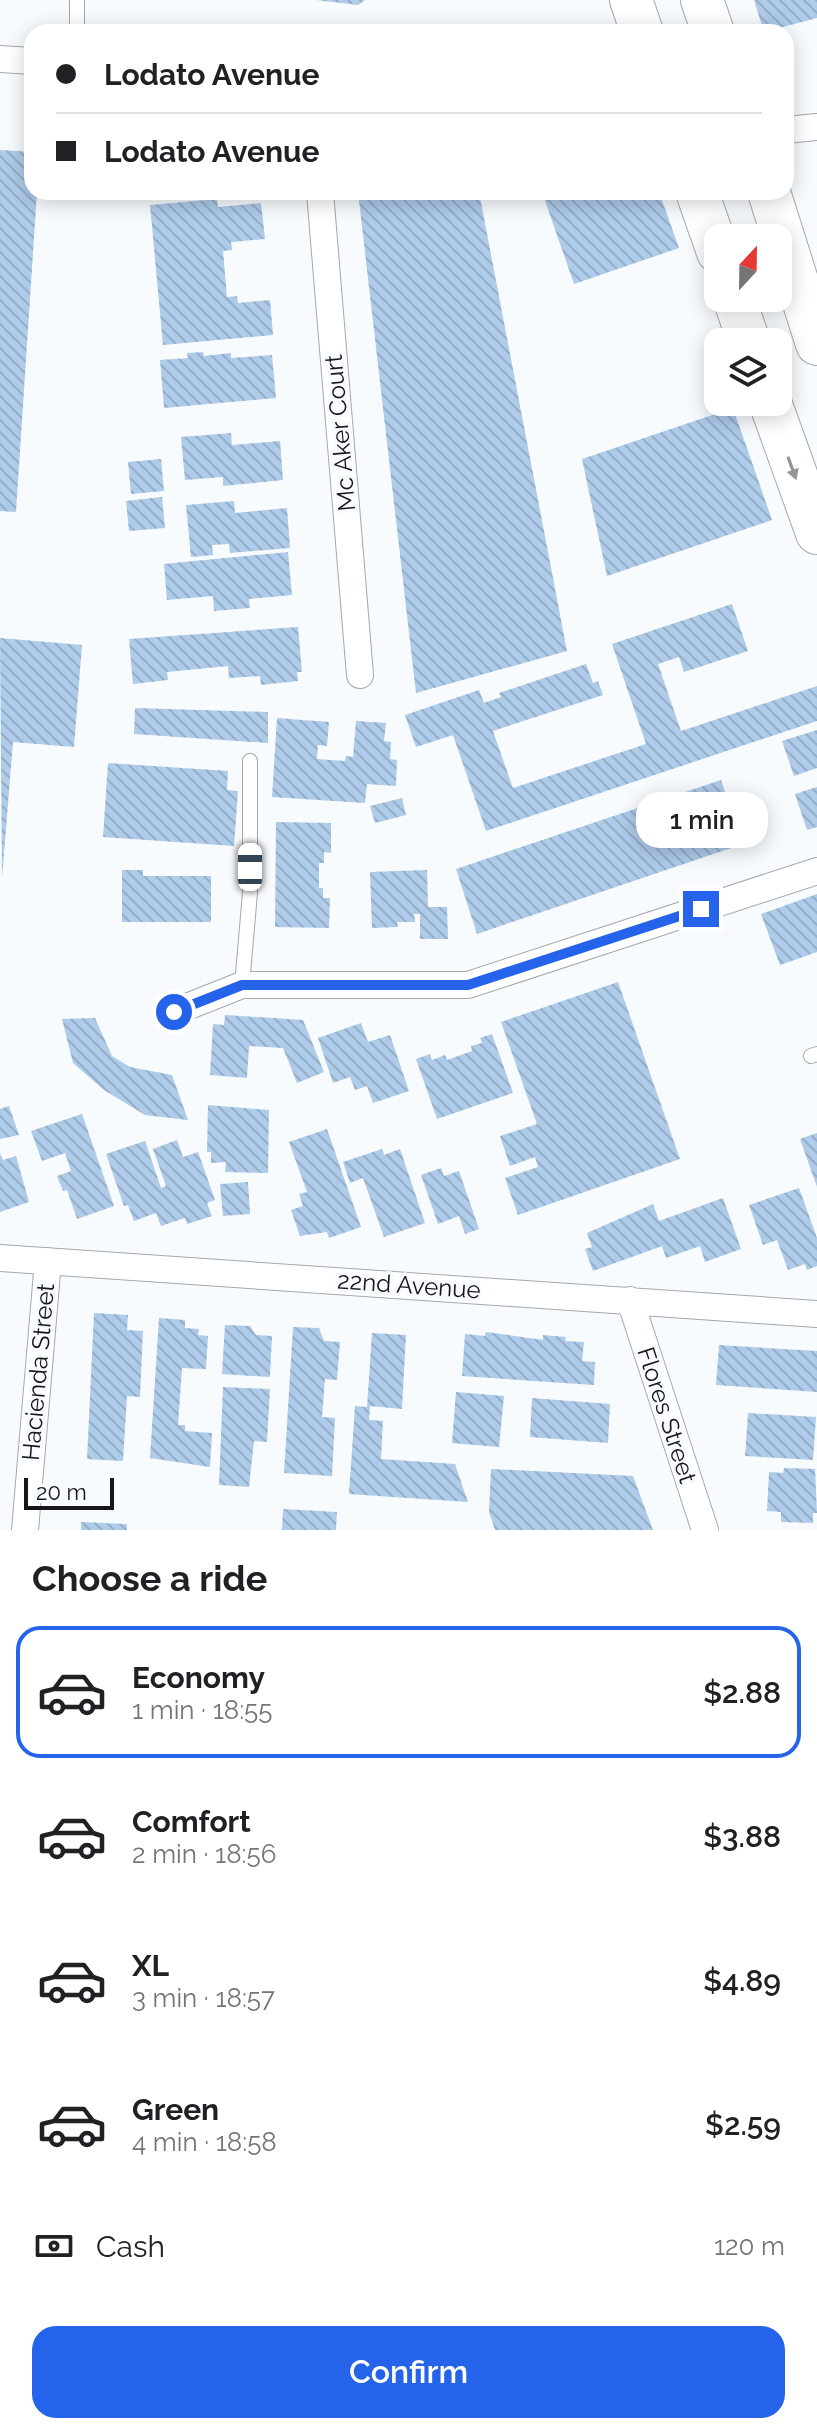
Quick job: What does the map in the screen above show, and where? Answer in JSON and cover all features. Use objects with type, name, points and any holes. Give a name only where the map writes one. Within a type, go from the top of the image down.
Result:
[{"type":"main road","points":[[631,0],[639,24]]},
{"type":"main road","points":[[702,0],[710,24]]},
{"type":"main road","points":[[700,200],[708,224]]},
{"type":"main road","points":[[772,200],[814,323]]},
{"type":"main road","points":[[775,416],[817,533]]},
{"type":"street","points":[[0,59],[24,60]]},
{"type":"street","points":[[794,129],[817,127]]},
{"type":"street","name":"Mc Aker Court","points":[[321,200],[360,675]]},
{"type":"street","points":[[174,1012],[242,985],[468,985],[817,871]]},
{"type":"street","name":"22nd Avenue","points":[[0,1258],[817,1314]]},
{"type":"street","name":"Hacienda Street","points":[[25,1530],[48,1261]]},
{"type":"street","name":"Flores Street","points":[[630,1300],[705,1530]]},
{"type":"lane","points":[[77,0],[77,24]]},
{"type":"lane","points":[[242,985],[250,893],[250,761]]},
{"type":"building","points":[[316,0],[365,0],[358,5]]},
{"type":"building","points":[[754,0],[817,0],[817,18],[794,24],[762,24]]},
{"type":"building","points":[[0,150],[24,152],[24,200],[36,200],[16,512],[0,511]]},
{"type":"building","points":[[206,200],[217,200],[218,207],[261,203],[265,239],[231,242],[232,250],[223,251],[227,297],[237,296],[238,303],[270,300],[273,335],[163,345],[150,205]]},
{"type":"building","points":[[359,200],[481,200],[567,651],[416,693]]},
{"type":"building","points":[[545,200],[662,200],[679,248],[574,284]]},
{"type":"building","points":[[203,352],[204,356],[231,353],[231,358],[272,355],[276,398],[164,408],[160,360],[188,358],[187,353]]},
{"type":"building","points":[[709,416],[736,416],[772,520],[607,576],[582,459]]},
{"type":"building","points":[[231,433],[232,445],[280,441],[283,480],[223,486],[223,477],[185,480],[181,437]]},
{"type":"building","points":[[161,459],[164,491],[131,494],[128,462]]},
{"type":"building","points":[[162,497],[165,528],[129,531],[126,501]]},
{"type":"building","points":[[234,501],[235,513],[287,508],[290,548],[230,553],[229,544],[212,545],[213,555],[191,557],[186,505]]},
{"type":"building","points":[[288,552],[292,595],[249,599],[250,608],[214,611],[213,596],[167,600],[164,564]]},
{"type":"building","points":[[732,604],[748,651],[684,672],[679,657],[658,664],[681,731],[817,686],[817,721],[486,831],[453,735],[416,747],[405,715],[479,690],[484,703],[501,697],[499,693],[586,664],[593,683],[598,681],[603,695],[493,731],[513,788],[646,744],[612,644]]},
{"type":"building","points":[[298,627],[302,672],[297,672],[298,681],[261,685],[260,676],[229,678],[228,666],[167,672],[168,680],[133,684],[129,639]]},
{"type":"building","points":[[0,638],[82,645],[74,747],[13,742],[2,878]]},
{"type":"building","points":[[135,708],[268,712],[268,743],[134,734]]},
{"type":"building","points":[[277,718],[329,722],[327,746],[318,745],[317,759],[345,761],[346,756],[353,757],[356,721],[386,723],[384,741],[391,742],[390,759],[397,760],[396,786],[367,784],[365,803],[272,797]]},
{"type":"building","points":[[817,730],[817,768],[794,776],[782,741]]},
{"type":"building","points":[[108,763],[228,771],[227,790],[238,791],[234,846],[103,837]]},
{"type":"building","points":[[721,780],[743,844],[477,934],[456,869]]},
{"type":"building","points":[[817,787],[817,827],[807,830],[795,794]]},
{"type":"building","points":[[402,798],[406,815],[375,823],[370,806]]},
{"type":"building","points":[[276,822],[331,823],[331,853],[324,852],[324,863],[319,863],[319,888],[323,888],[323,898],[330,898],[329,928],[275,927]]},
{"type":"building","points":[[122,870],[143,870],[143,876],[211,876],[211,922],[122,922]]},
{"type":"building","points":[[427,870],[428,907],[447,907],[448,939],[420,939],[420,914],[414,914],[415,922],[397,922],[398,927],[372,928],[370,872]]},
{"type":"building","points":[[817,894],[817,952],[780,965],[761,914]]},
{"type":"building","points":[[618,982],[680,1159],[518,1215],[505,1178],[538,1167],[535,1157],[510,1166],[500,1136],[537,1124],[501,1022]]},
{"type":"building","points":[[225,1015],[303,1020],[324,1072],[297,1083],[283,1048],[249,1046],[247,1078],[210,1075],[213,1024],[224,1025]]},
{"type":"building","points":[[95,1018],[112,1056],[130,1067],[172,1075],[188,1120],[145,1115],[104,1090],[73,1063],[62,1019]]},
{"type":"building","points":[[361,1023],[368,1042],[390,1035],[409,1091],[373,1103],[367,1086],[355,1090],[350,1077],[333,1083],[318,1038]]},
{"type":"building","points":[[492,1034],[513,1093],[437,1119],[416,1059],[430,1054],[432,1060],[445,1055],[447,1060],[472,1051],[471,1046],[482,1043],[480,1038]]},
{"type":"building","points":[[208,1105],[269,1110],[268,1173],[225,1172],[226,1162],[211,1163],[211,1152],[207,1152]]},
{"type":"building","points":[[9,1106],[19,1135],[0,1139],[0,1109]]},
{"type":"building","points":[[82,1114],[114,1206],[77,1219],[67,1190],[63,1191],[57,1176],[71,1171],[65,1153],[42,1161],[31,1131]]},
{"type":"building","points":[[327,1129],[361,1227],[329,1238],[327,1232],[300,1236],[291,1210],[303,1206],[299,1194],[307,1192],[289,1142]]},
{"type":"building","points":[[817,1133],[817,1187],[800,1139]]},
{"type":"building","points":[[177,1140],[183,1157],[198,1152],[215,1200],[207,1203],[212,1216],[187,1224],[185,1218],[161,1226],[156,1213],[134,1221],[128,1205],[124,1206],[106,1154],[145,1141],[161,1188],[166,1186],[153,1149]]},
{"type":"building","points":[[382,1149],[384,1155],[400,1149],[425,1223],[384,1237],[363,1178],[350,1183],[343,1162]]},
{"type":"building","points":[[0,1153],[3,1160],[16,1156],[29,1202],[0,1212]]},
{"type":"building","points":[[441,1168],[444,1176],[459,1171],[479,1229],[465,1234],[459,1216],[438,1224],[421,1175]]},
{"type":"building","points":[[248,1182],[250,1214],[223,1216],[220,1184]]},
{"type":"building","points":[[799,1188],[817,1238],[817,1266],[807,1270],[805,1264],[788,1270],[777,1240],[763,1245],[749,1205]]},
{"type":"building","points":[[723,1198],[741,1249],[705,1262],[700,1246],[666,1258],[662,1246],[593,1271],[585,1249],[592,1247],[587,1233],[653,1204],[659,1221]]},
{"type":"building","points":[[94,1313],[128,1315],[127,1330],[143,1331],[140,1397],[127,1396],[123,1461],[87,1459]]},
{"type":"building","points":[[159,1318],[185,1320],[185,1328],[199,1329],[198,1335],[208,1336],[206,1369],[182,1368],[178,1425],[185,1425],[185,1431],[212,1433],[210,1467],[150,1458]]},
{"type":"building","points":[[225,1325],[250,1326],[256,1335],[272,1336],[270,1377],[222,1374]]},
{"type":"building","points":[[293,1327],[319,1328],[324,1341],[340,1342],[337,1380],[325,1379],[322,1417],[335,1418],[332,1476],[284,1473]]},
{"type":"building","points":[[486,1332],[543,1340],[543,1335],[566,1337],[565,1341],[584,1342],[582,1361],[595,1362],[594,1385],[462,1376],[465,1334],[485,1336]]},
{"type":"building","points":[[372,1333],[406,1335],[402,1409],[370,1406],[369,1420],[383,1421],[381,1459],[455,1464],[468,1502],[349,1494],[355,1406],[367,1407]]},
{"type":"building","points":[[719,1345],[817,1351],[817,1392],[716,1385]]},
{"type":"building","points":[[223,1387],[270,1389],[267,1442],[254,1441],[249,1487],[219,1485]]},
{"type":"building","points":[[456,1392],[504,1396],[499,1447],[452,1443]]},
{"type":"building","points":[[532,1398],[610,1404],[608,1443],[530,1437]]},
{"type":"building","points":[[748,1413],[816,1417],[813,1460],[745,1456]]},
{"type":"building","points":[[784,1468],[815,1469],[817,1513],[813,1513],[813,1523],[781,1522],[781,1512],[767,1511],[769,1472],[783,1473]]},
{"type":"building","points":[[491,1469],[633,1476],[653,1530],[495,1530],[489,1512]]},
{"type":"building","points":[[283,1509],[337,1512],[336,1530],[282,1530]]},
{"type":"building","points":[[81,1522],[127,1524],[127,1530],[81,1530]]},
{"type":"route","points":[[174,1012],[242,985],[468,985],[701,909]]}]
